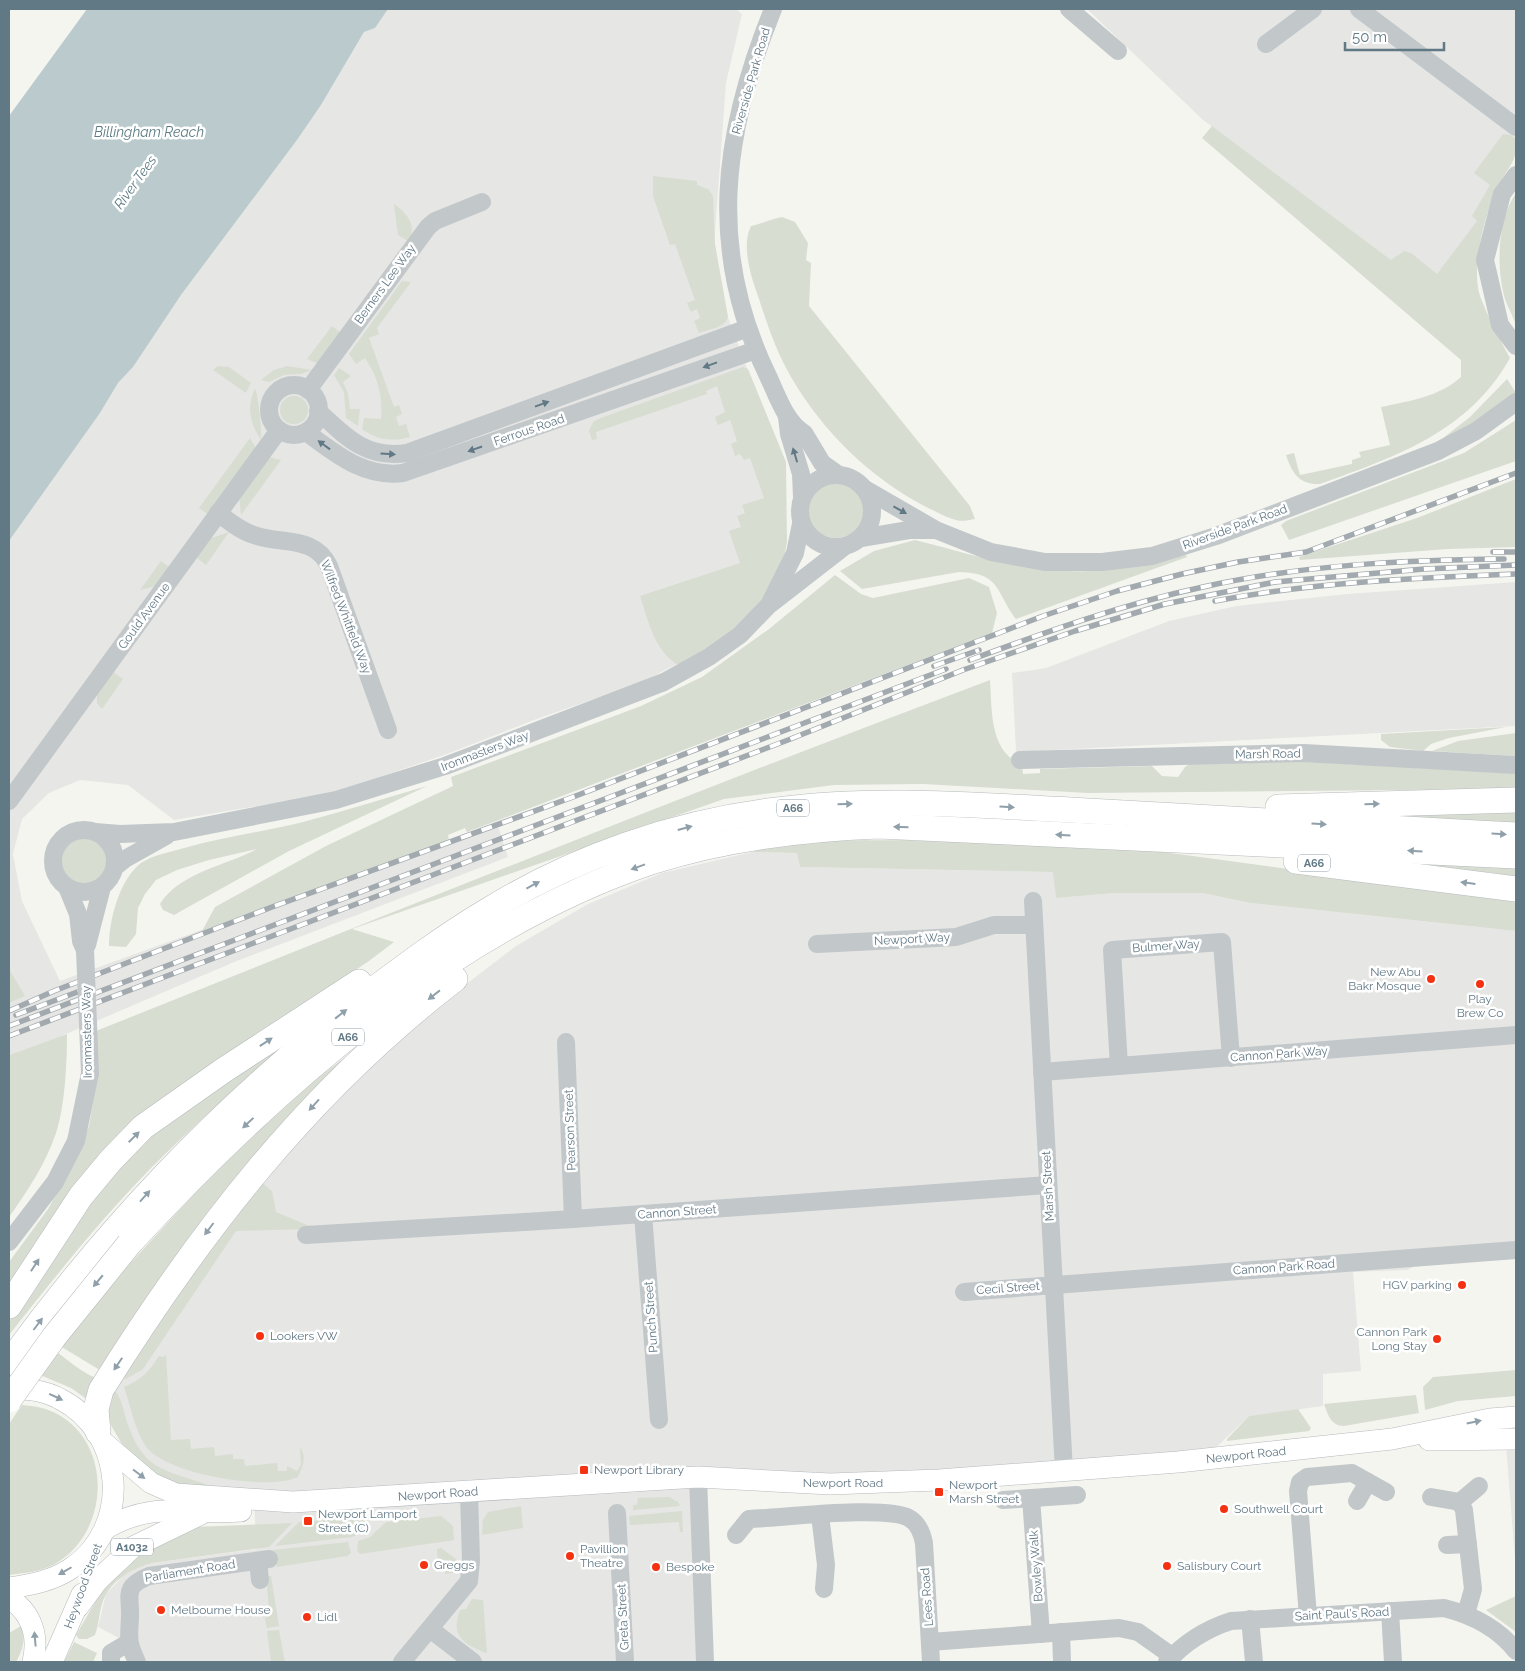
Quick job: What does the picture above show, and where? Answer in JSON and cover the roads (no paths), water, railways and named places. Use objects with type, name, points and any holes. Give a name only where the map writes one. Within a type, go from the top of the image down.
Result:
[{"type":"highway","points":[[1113,812],[1516,800]]},
{"type":"highway","name":"A66","points":[[9,1400],[166,1172],[272,1070],[416,957],[490,908],[542,880],[582,862],[643,840],[715,821],[777,810],[880,803],[1113,812],[1516,835]]},
{"type":"highway","name":"A66","points":[[9,1363],[38,1323],[121,1238],[183,1186],[262,1109],[364,1025],[487,939],[554,902],[652,862],[702,848],[780,833],[830,828],[888,827],[1516,856]]},
{"type":"highway","name":"A66","points":[[1112,837],[1516,889]]},
{"type":"highway","points":[[100,1437],[98,1399],[107,1381],[207,1231],[254,1173],[325,1093],[428,1000],[478,961],[542,918],[604,880]]},
{"type":"highway","name":"A66","points":[[9,1306],[81,1196],[111,1160],[144,1127],[224,1070],[448,924],[490,908]]},
{"type":"main road","points":[[9,1388],[38,1390],[60,1398],[82,1414],[100,1437]]},
{"type":"main road","name":"Newport Road","points":[[100,1437],[151,1483],[176,1494],[293,1502],[698,1477],[830,1484],[890,1483],[1064,1471],[1178,1462],[1392,1439],[1490,1419],[1516,1417]]},
{"type":"main road","name":"Heywood Street","points":[[52,1662],[78,1607],[114,1492],[112,1465],[100,1437]]},
{"type":"main road","name":"Newport Road","points":[[1392,1439],[1490,1441],[1516,1439]]},
{"type":"main road","name":"Newport Road","points":[[103,1532],[138,1513],[156,1510],[205,1512],[263,1510],[293,1502]]},
{"type":"main road","name":"A1032","points":[[78,1607],[98,1580],[132,1547],[205,1512]]},
{"type":"main road","points":[[9,1588],[50,1579],[70,1569],[87,1554],[103,1532]]},
{"type":"main road","points":[[9,1598],[20,1607],[32,1623],[36,1641],[33,1662]]},
{"type":"street","name":"Riverside Park Road","points":[[772,9],[747,86],[736,130],[728,176],[729,246],[733,276],[756,350],[786,414],[799,431],[804,434],[822,464],[839,475]]},
{"type":"street","points":[[1069,9],[1118,51]]},
{"type":"street","points":[[1266,44],[1313,9]]},
{"type":"street","points":[[1359,9],[1516,127]]},
{"type":"street","points":[[1516,175],[1502,194],[1485,260],[1500,325],[1516,346]]},
{"type":"street","name":"Berners Lee Way","points":[[308,390],[428,226],[435,221],[482,202]]},
{"type":"street","name":"Ferrous Road","points":[[318,411],[345,436],[366,449],[387,455],[407,453],[748,328]]},
{"type":"street","name":"Ferrous Road","points":[[306,432],[355,466],[382,474],[403,473],[756,350]]},
{"type":"street","points":[[300,386],[308,390],[316,400],[318,411],[315,423],[306,432],[294,435],[279,430],[270,417],[269,409],[272,397],[286,387],[300,386]]},
{"type":"street","name":"Riverside Park Road","points":[[865,490],[936,530],[991,552],[1045,562],[1102,562],[1152,556],[1216,536],[1438,451],[1476,431],[1516,402]]},
{"type":"street","name":"Riverside Park Road","points":[[786,414],[789,434],[801,474],[802,497]]},
{"type":"street","name":"Gould Avenue","points":[[9,801],[279,430]]},
{"type":"street","points":[[768,606],[844,547],[861,538],[869,525],[872,510],[865,490],[848,477],[830,475],[813,483],[802,497],[799,515],[801,524],[810,537],[824,546],[844,547]]},
{"type":"street","name":"Wilfred Whitfield Way","points":[[218,513],[253,535],[305,544],[320,552],[329,566],[388,730]]},
{"type":"street","points":[[768,606],[795,553],[801,524]]},
{"type":"street","name":"Riverside Park Road","points":[[861,538],[909,530],[936,530]]},
{"type":"street","name":"Ironmasters Way","points":[[85,950],[81,941],[78,914],[67,888],[54,871],[52,859],[55,848],[62,838],[72,832],[83,829],[95,832],[140,834],[174,832],[336,800],[445,766],[664,682],[709,657],[740,635],[768,606]]},
{"type":"street","name":"Marsh Road","points":[[1020,760],[1304,753],[1516,765]]},
{"type":"street","points":[[95,832],[105,838],[112,847],[115,867]]},
{"type":"street","name":"Ironmasters Way","points":[[9,1242],[55,1182],[76,1141],[90,1072],[85,950],[102,887],[109,880],[115,867],[137,851],[174,832]]},
{"type":"street","points":[[67,888],[86,892],[102,887]]},
{"type":"street","name":"Marsh Street","points":[[1033,901],[1064,1471]]},
{"type":"street","name":"Newport Way","points":[[817,944],[956,937],[994,925],[1034,925]]},
{"type":"street","name":"Bulmer Way","points":[[1119,1066],[1112,950],[1222,942],[1230,1058]]},
{"type":"street","name":"Cannon Park Way","points":[[1042,1072],[1516,1035]]},
{"type":"street","name":"Pearson Street","points":[[566,1042],[573,1219]]},
{"type":"street","name":"Cannon Street","points":[[306,1235],[573,1219],[1048,1185]]},
{"type":"street","name":"Punch Street","points":[[643,1214],[659,1420]]},
{"type":"street","name":"Cannon Park Road","points":[[1053,1285],[1516,1250]]},
{"type":"street","name":"Cecil Street","points":[[964,1292],[1053,1285]]},
{"type":"street","points":[[1308,1616],[1298,1491],[1300,1482],[1307,1477],[1352,1473],[1386,1492]]},
{"type":"street","points":[[698,1477],[705,1662]]},
{"type":"street","points":[[1356,1501],[1368,1482]]},
{"type":"street","points":[[1431,1497],[1460,1502],[1479,1486]]},
{"type":"street","points":[[402,1662],[469,1581],[471,1561],[469,1492]]},
{"type":"street","points":[[1003,1500],[1077,1495]]},
{"type":"street","name":"Bowley Walk","points":[[1031,1498],[1041,1634]]},
{"type":"street","points":[[1460,1502],[1464,1510],[1473,1589],[1466,1614]]},
{"type":"street","name":"Lees Road","points":[[736,1535],[749,1519],[886,1512],[911,1519],[922,1532],[923,1538],[930,1642],[1119,1628],[1138,1632],[1170,1659]]},
{"type":"street","name":"Greta Street","points":[[617,1513],[625,1662]]},
{"type":"street","points":[[820,1515],[826,1565],[824,1589]]},
{"type":"street","points":[[1447,1545],[1468,1544]]},
{"type":"street","name":"Parliament Road","points":[[137,1662],[128,1643],[129,1591],[139,1580],[149,1576],[264,1560],[260,1580]]},
{"type":"street","name":"Saint Paul's Road","points":[[1170,1659],[1185,1644],[1213,1627],[1232,1621],[1444,1608],[1466,1614],[1489,1627],[1516,1651]]},
{"type":"street","points":[[1390,1612],[1393,1662]]},
{"type":"street","points":[[1250,1620],[1254,1662]]},
{"type":"street","points":[[430,1629],[473,1662]]},
{"type":"street","points":[[1061,1632],[1062,1662]]},
{"type":"street","points":[[930,1642],[931,1662]]},
{"type":"street","points":[[111,1662],[111,1653],[128,1643]]},
{"type":"water","name":"Billingham Reach","points":[[87,9],[388,9],[375,28],[364,32],[321,105],[297,140],[181,295],[133,367],[118,383],[100,413],[9,541],[9,116]]},
{"type":"railway","points":[[9,1011],[54,991],[272,907],[573,797],[1043,616],[1117,591],[1182,574],[1238,562],[1306,552],[1516,473]]},
{"type":"railway","points":[[1493,552],[1516,552]]},
{"type":"railway","points":[[970,660],[1114,610],[1173,594],[1240,580],[1278,573],[1390,562],[1504,559]]},
{"type":"railway","points":[[9,1036],[788,740],[963,670],[1075,631],[1165,604],[1275,582],[1424,569],[1516,565]]},
{"type":"railway","points":[[1215,601],[1327,585],[1403,579],[1516,574]]},
{"type":"railway","points":[[934,666],[979,650]]},
{"type":"railway","points":[[9,1026],[946,669]]},
{"type":"railway","points":[[16,1015],[88,988]]},
{"type":"place","name":"New Abu Bakr Mosque","points":[[1431,979]]},
{"type":"place","name":"Play Brew Co","points":[[1480,984]]},
{"type":"place","name":"HGV parking","points":[[1462,1285]]},
{"type":"place","name":"Lookers VW","points":[[260,1336]]},
{"type":"place","name":"Cannon Park Long Stay","points":[[1437,1339]]},
{"type":"place","name":"Newport Library","points":[[584,1470]]},
{"type":"place","name":"Newport Marsh Street","points":[[939,1492]]},
{"type":"place","name":"Southwell Court","points":[[1224,1509]]},
{"type":"place","name":"Newport Lamport Street (C)","points":[[308,1521]]},
{"type":"place","name":"Pavillion Theatre","points":[[570,1556]]},
{"type":"place","name":"Greggs","points":[[424,1565]]},
{"type":"place","name":"Salisbury Court","points":[[1167,1566]]},
{"type":"place","name":"Bespoke","points":[[656,1567]]},
{"type":"place","name":"Melbourne House","points":[[161,1610]]},
{"type":"place","name":"Lidl","points":[[307,1617]]},
{"type":"water label","name":"River Tees","points":[[135,182]]}]
